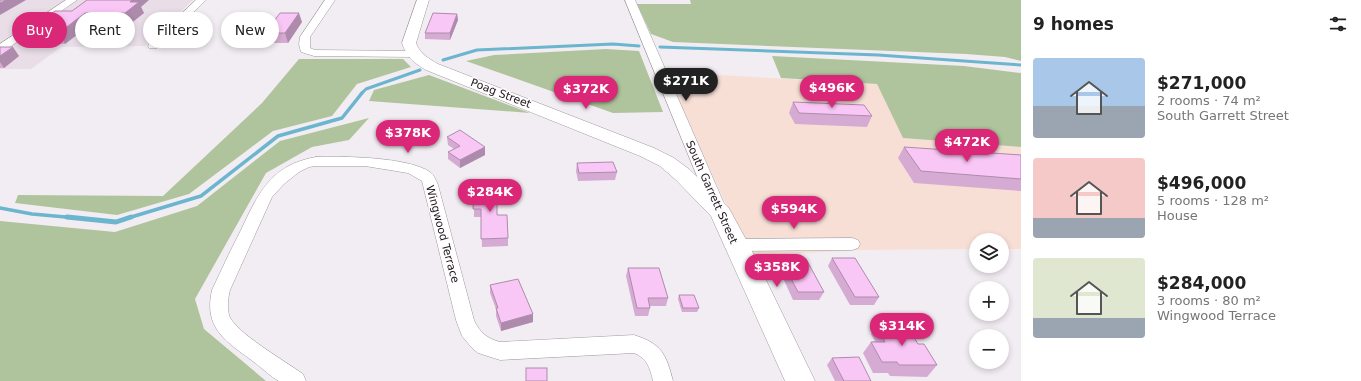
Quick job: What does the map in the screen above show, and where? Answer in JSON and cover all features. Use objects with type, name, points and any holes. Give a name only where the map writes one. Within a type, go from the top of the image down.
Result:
[{"type":"street","points":[[0,49],[72,0]]},
{"type":"street","points":[[189,12],[202,0]]},
{"type":"street","points":[[330,0],[305,37],[305,50],[322,53],[414,54],[409,42],[423,0]]},
{"type":"street","name":"South Garrett Street","points":[[630,0],[720,212],[800,381]]},
{"type":"street","name":"Poag Street","points":[[414,54],[418,59],[432,67],[618,139],[652,154],[667,162],[683,175],[720,212]]},
{"type":"street","name":"Wingwood Terrace","points":[[296,381],[232,336],[224,325],[220,314],[219,300],[226,280],[265,195],[273,185],[283,176],[306,164],[334,161],[398,167],[421,173],[428,178],[465,320],[474,337],[485,347],[507,352],[634,344],[645,346],[656,358],[663,381]]},
{"type":"street","points":[[736,245],[852,244]]},
{"type":"shaded area","points":[[0,0],[193,0],[180,12],[143,12],[143,46],[135,46],[135,12],[75,12],[75,47],[67,47],[67,12],[12,12],[12,48],[60,48],[31,69],[0,69]]},
{"type":"shaded area","points":[[665,72],[877,84],[904,138],[1021,147],[1021,249],[1009,249],[1009,233],[969,233],[969,249],[861,250],[750,256]]},
{"type":"green space","points":[[690,0],[1021,0],[1021,61],[1005,57],[966,54],[673,42],[651,34],[637,4],[691,4]]},
{"type":"green space","points":[[606,49],[639,51],[663,112],[613,113],[466,61],[494,55]]},
{"type":"green space","points":[[772,56],[964,66],[1021,73],[1021,147],[903,138],[877,84],[781,78]]},
{"type":"green space","points":[[299,59],[403,59],[411,67],[357,84],[332,116],[273,131],[189,194],[117,215],[15,203],[18,195],[163,196],[262,103]]},
{"type":"green space","points":[[429,75],[530,113],[369,101],[374,90]]},
{"type":"green space","points":[[369,118],[349,140],[312,147],[266,173],[195,299],[204,329],[266,381],[0,381],[0,221],[115,232],[197,206],[280,141]]},
{"type":"building","points":[[87,0],[132,0],[130,2],[139,2],[126,12],[75,12],[75,21],[67,27],[67,12],[54,12],[72,11]]},
{"type":"building","points":[[280,13],[299,13],[285,33],[279,33]]},
{"type":"building","points":[[433,13],[457,14],[450,33],[425,33]]},
{"type":"building","points":[[0,47],[12,47],[12,48],[0,56]]},
{"type":"building","points":[[793,102],[864,105],[872,116],[799,113]]},
{"type":"building","points":[[460,130],[485,147],[460,160],[448,152],[460,146],[447,137]]},
{"type":"building","points":[[904,147],[1021,155],[1021,179],[921,171]]},
{"type":"building","points":[[613,162],[617,172],[579,173],[577,163]]},
{"type":"building","points":[[497,185],[497,215],[507,215],[508,238],[481,239],[481,209],[473,209],[474,186]]},
{"type":"building","points":[[832,258],[855,258],[879,297],[855,297]]},
{"type":"building","points":[[781,259],[806,259],[824,292],[798,292]]},
{"type":"building","points":[[628,268],[659,268],[668,298],[648,298],[650,308],[637,308]]},
{"type":"building","points":[[518,279],[533,314],[501,323],[496,308],[498,308],[490,285]]},
{"type":"building","points":[[679,295],[694,295],[699,308],[683,308]]},
{"type":"building","points":[[879,322],[898,322],[906,334],[912,334],[918,344],[924,344],[937,365],[899,365],[897,362],[882,362],[871,342],[885,342],[881,334],[886,334]]},
{"type":"building","points":[[859,357],[871,381],[844,381],[832,358]]},
{"type":"building","points":[[526,368],[547,368],[547,381],[526,381]]},
{"type":"waterway","points":[[443,60],[477,50],[613,44],[639,46]]},
{"type":"waterway","points":[[660,47],[878,55],[1021,65]]},
{"type":"waterway","points":[[362,93],[366,89],[420,70]]},
{"type":"waterway","points":[[128,218],[201,196],[278,136],[342,118],[362,93]]},
{"type":"waterway","points":[[0,208],[32,214],[75,218]]},
{"type":"waterway","points":[[67,217],[75,218]]},
{"type":"waterway","points":[[75,218],[116,222],[128,218]]}]
